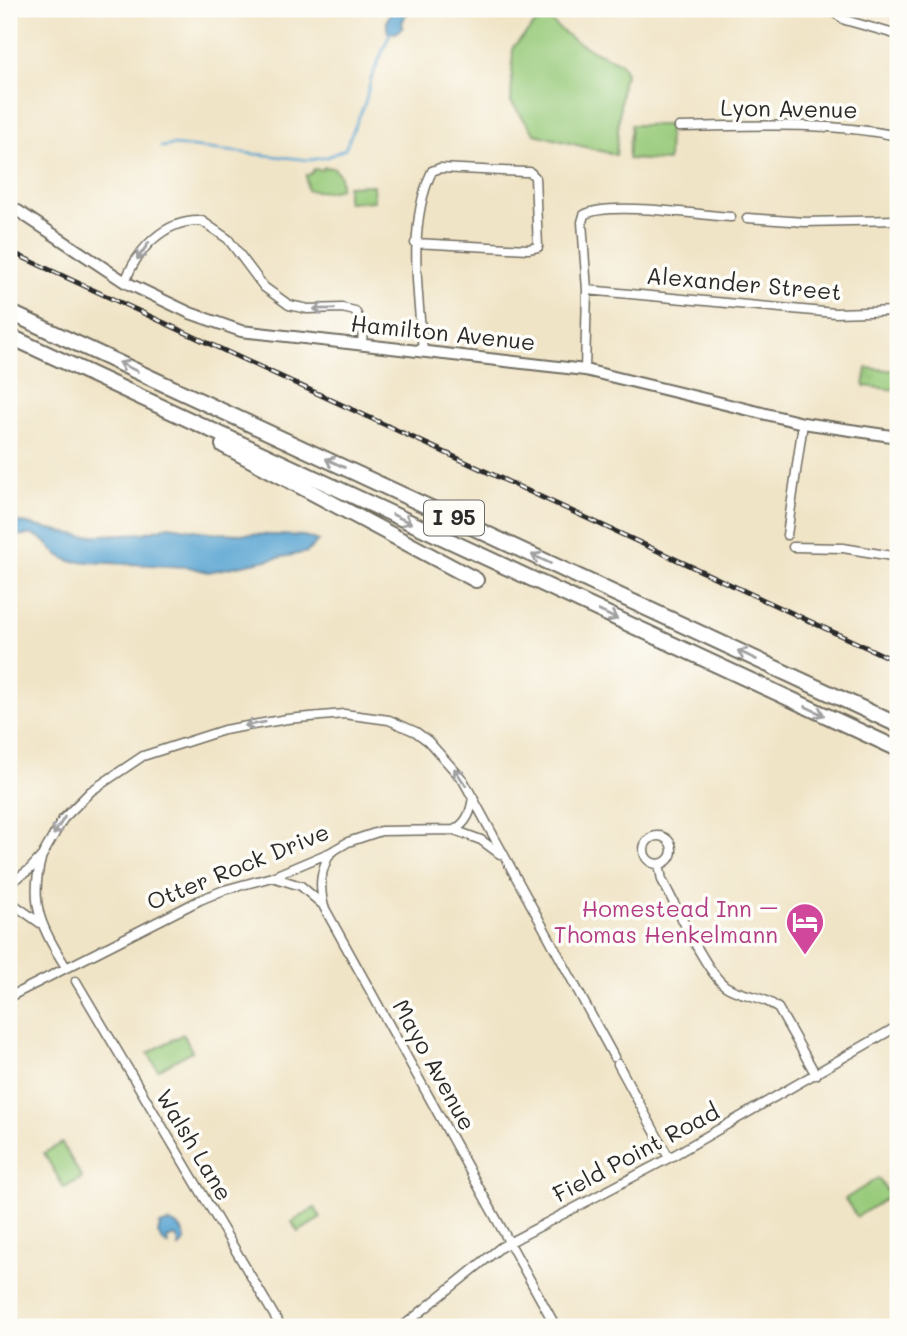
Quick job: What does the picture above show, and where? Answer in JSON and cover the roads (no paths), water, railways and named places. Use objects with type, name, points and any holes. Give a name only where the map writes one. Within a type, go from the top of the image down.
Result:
[{"type":"highway","name":"I 95","points":[[9,312],[898,725]]},
{"type":"highway","name":"I 95","points":[[9,336],[898,749]]},
{"type":"highway","points":[[140,397],[218,443],[476,580]]},
{"type":"highway","points":[[774,667],[898,715]]},
{"type":"highway","points":[[866,744],[898,759]]},
{"type":"main road","name":"Hamilton Avenue","points":[[9,205],[125,282],[190,313],[241,331],[585,370],[803,423],[898,437]]},
{"type":"street","points":[[829,9],[845,20],[898,34]]},
{"type":"street","name":"Lyon Avenue","points":[[679,127],[832,127],[871,130],[898,136]]},
{"type":"street","points":[[415,243],[538,247],[533,175],[524,172],[447,168],[432,171],[415,243],[423,351]]},
{"type":"street","points":[[585,370],[587,290],[582,222],[584,215],[615,209],[731,217]]},
{"type":"street","points":[[747,218],[819,222],[898,220]]},
{"type":"street","points":[[125,282],[148,244],[157,236],[182,223],[202,221],[228,239],[264,287],[289,305],[308,309],[342,308],[355,311],[363,326],[362,345]]},
{"type":"street","name":"Alexander Street","points":[[587,290],[835,313],[898,311]]},
{"type":"street","points":[[787,535],[803,423]]},
{"type":"street","points":[[793,548],[843,548],[898,557]]},
{"type":"street","points":[[9,884],[29,870],[42,856],[63,819],[91,791],[126,766],[153,752],[224,730],[287,719],[351,714],[401,724],[416,732],[442,755],[463,780],[669,1158]]},
{"type":"street","points":[[454,830],[466,821],[473,797]]},
{"type":"street","name":"Otter Rock Drive","points":[[9,997],[200,900],[224,890],[272,877],[348,842],[381,831],[454,830],[481,840],[505,858]]},
{"type":"street","name":"Mayo Avenue","points":[[324,906],[321,878],[331,852]]},
{"type":"street","points":[[40,923],[37,891],[42,856]]},
{"type":"street","points":[[659,864],[662,880],[719,981],[735,991],[770,1001],[778,1008],[816,1075]]},
{"type":"street","name":"Mayo Avenue","points":[[272,877],[301,886],[324,906],[556,1327]]},
{"type":"street","points":[[9,901],[40,923],[66,967]]},
{"type":"street","name":"Walsh Lane","points":[[76,981],[281,1327]]},
{"type":"street","name":"Field Point Road","points":[[402,1327],[490,1254],[669,1158],[898,1026]]},
{"type":"water","points":[[392,9],[408,9],[403,27],[396,33],[388,32],[387,29],[387,20]]},
{"type":"water","points":[[9,520],[82,536],[144,533],[169,526],[214,533],[304,536],[318,541],[307,552],[208,572],[189,567],[70,561],[60,556],[39,537],[9,537]]},
{"type":"water","points":[[169,1222],[183,1232],[185,1242],[179,1247],[175,1236],[167,1239],[168,1245],[158,1234],[160,1225]]},
{"type":"waterway","points":[[161,147],[173,145],[310,160],[327,157],[345,149],[391,31]]},
{"type":"railway","points":[[9,251],[898,662]]},
{"type":"place","name":"Homestead Inn – Thomas Henkelmann","points":[[805,956]]}]
